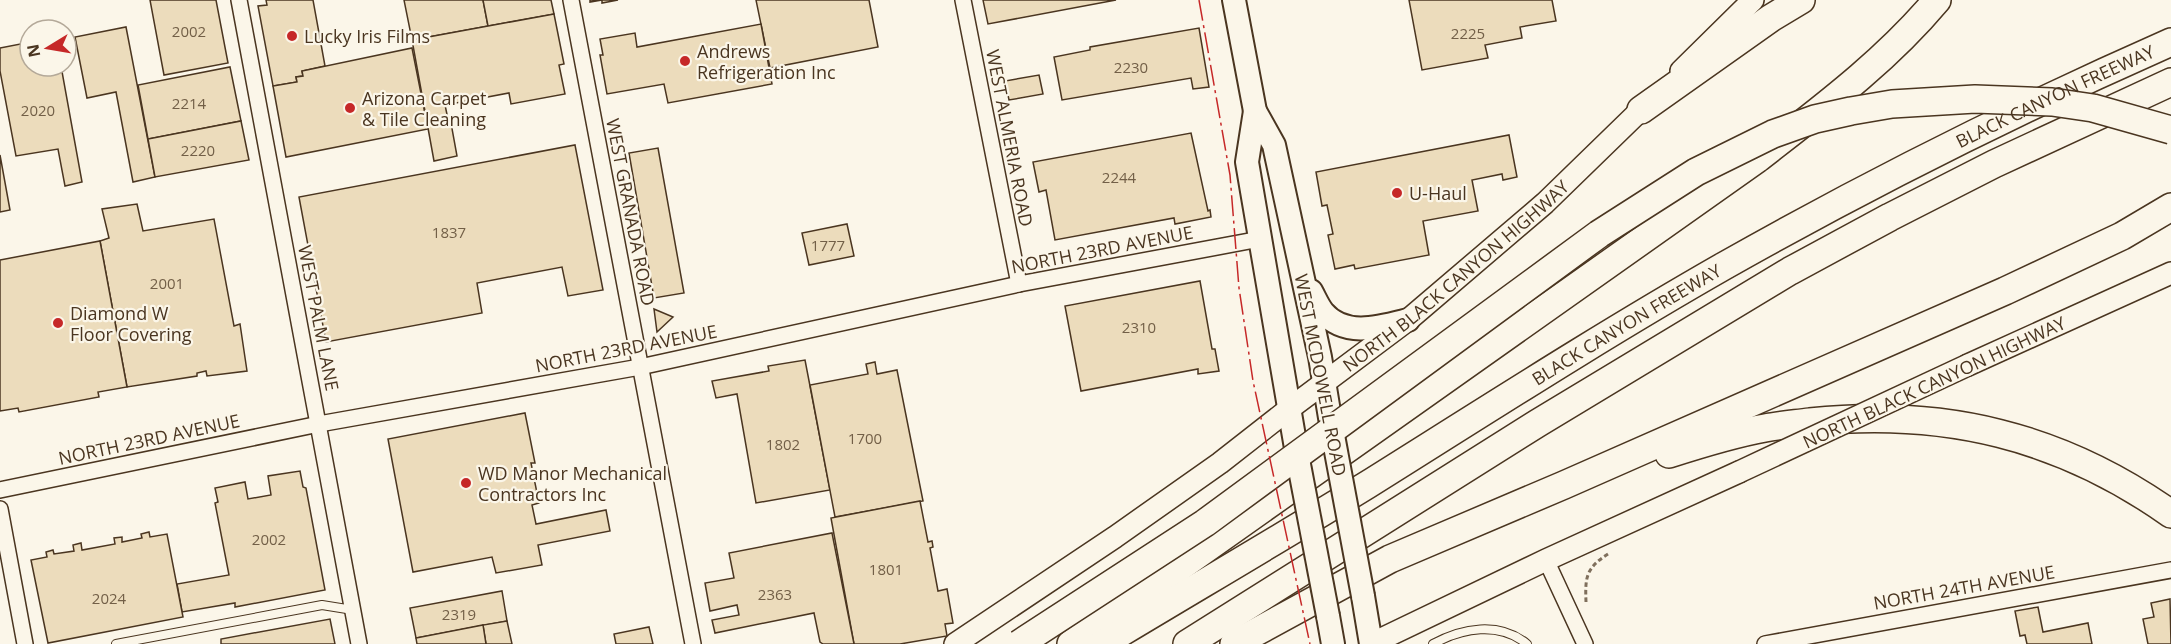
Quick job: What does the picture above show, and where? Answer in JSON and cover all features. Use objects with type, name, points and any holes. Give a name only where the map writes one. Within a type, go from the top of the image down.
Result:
[{"type":"highway","points":[[1641,110],[1771,18],[1801,0]]},
{"type":"highway","points":[[1071,644],[1757,159],[1848,89],[1915,26],[1937,0]]},
{"type":"highway","name":"BLACK CANYON FREEWAY","points":[[1102,644],[1364,487],[1536,378],[1769,241],[1990,127],[2171,42]]},
{"type":"highway","name":"BLACK CANYON FREEWAY","points":[[1187,644],[1538,423],[1791,271],[1994,164],[2171,82]]},
{"type":"highway","points":[[1019,644],[1204,523],[1599,234],[1696,172],[1773,134],[1815,119],[1851,111],[1892,104],[1975,99],[2052,102],[2092,108],[2171,130]]},
{"type":"highway","points":[[1234,644],[1390,559],[2034,278],[2122,236],[2171,207]]},
{"type":"highway","points":[[1132,644],[1644,326],[1651,309]]},
{"type":"highway","points":[[1564,485],[1766,427],[1847,418],[1927,420],[2006,434],[2080,460],[2136,489],[2171,514]]},
{"type":"main road","name":"WEST MCDOWELL ROAD","points":[[1234,0],[1255,111],[1274,145],[1303,279],[1371,644]]},
{"type":"main road","name":"NORTH BLACK CANYON HIGHWAY","points":[[955,644],[1116,537],[1220,464],[1408,320],[1545,203],[1753,0]]},
{"type":"main road","name":"WEST MCDOWELL ROAD","points":[[1255,111],[1247,162],[1297,454],[1333,644]]},
{"type":"main road","name":"NORTH BLACK CANYON HIGHWAY","points":[[1371,644],[1546,560],[2171,273]]},
{"type":"main road","points":[[1303,279],[1322,311],[1346,328],[1367,329],[1408,320]]},
{"type":"street","name":"WEST PALM LANE","points":[[239,0],[359,644]]},
{"type":"street","name":"WEST GRANADA ROAD","points":[[572,0],[693,644]]},
{"type":"street","name":"WEST ALMERIA ROAD","points":[[963,0],[1019,284]]},
{"type":"street","name":"NORTH 23RD AVENUE","points":[[0,490],[319,424],[640,367],[1019,284],[1260,239]]},
{"type":"street","points":[[0,509],[25,644]]},
{"type":"street","points":[[1546,560],[1585,644]]},
{"type":"street","name":"NORTH 24TH AVENUE","points":[[1765,644],[2171,570]]},
{"type":"lane","points":[[116,644],[322,605],[353,610]]},
{"type":"lane","points":[[1433,644],[1449,636],[1484,628],[1503,631],[1527,644]]},
{"type":"path","points":[[1586,602],[1585,580],[1593,563],[1616,548]]},
{"type":"building","points":[[150,0],[216,0],[228,63],[164,75]]},
{"type":"building","name":"Lucky Iris Films","points":[[266,0],[313,0],[325,66],[302,71],[303,76],[296,77],[297,82],[273,86],[258,6],[267,5]]},
{"type":"building","points":[[404,0],[483,0],[488,26],[412,40]]},
{"type":"building","points":[[483,0],[551,0],[554,14],[488,26]]},
{"type":"building","points":[[602,0],[618,0],[602,3]]},
{"type":"building","points":[[756,0],[869,0],[878,47],[770,68]]},
{"type":"building","points":[[983,0],[1116,0],[988,24]]},
{"type":"building","points":[[1409,0],[1552,0],[1556,21],[1520,27],[1522,38],[1485,45],[1488,58],[1422,70]]},
{"type":"building","points":[[554,14],[564,64],[559,65],[565,94],[511,104],[509,93],[445,105],[457,156],[434,161],[412,40]]},
{"type":"building","name":"Andrews Refrigeration Inc","points":[[761,24],[772,84],[668,103],[664,84],[607,94],[600,55],[603,55],[600,39],[635,33],[637,47]]},
{"type":"building","points":[[126,27],[155,177],[133,182],[116,92],[87,98],[78,52],[78,36]]},
{"type":"building","points":[[1199,28],[1209,87],[1193,89],[1191,78],[1062,100],[1054,57],[1090,50],[1090,47]]},
{"type":"building","points":[[18,45],[18,78],[63,78],[82,182],[65,186],[58,149],[16,156],[0,71],[0,48]]},
{"type":"building","name":"Arizona Carpet & Tile Cleaning","points":[[412,48],[428,129],[286,157],[273,86],[297,82],[296,77],[303,76],[302,71]]},
{"type":"building","points":[[230,67],[241,121],[148,139],[138,85]]},
{"type":"building","points":[[1039,75],[1043,94],[1009,100],[1005,81]]},
{"type":"building","points":[[241,121],[249,160],[155,177],[148,139]]},
{"type":"building","points":[[1191,133],[1211,217],[1175,224],[1174,218],[1055,240],[1046,190],[1039,192],[1033,162]]},
{"type":"building","name":"U-Haul","points":[[1509,135],[1517,177],[1503,180],[1502,174],[1472,180],[1478,211],[1423,221],[1429,255],[1355,269],[1354,265],[1335,269],[1328,235],[1333,234],[1327,205],[1322,206],[1316,172]]},
{"type":"building","points":[[575,145],[603,290],[568,296],[562,267],[477,283],[482,313],[326,342],[299,197]]},
{"type":"building","points":[[658,148],[684,293],[654,298],[629,153]]},
{"type":"building","points":[[0,155],[10,210],[0,212]]},
{"type":"building","points":[[137,204],[143,231],[214,219],[234,326],[240,324],[247,371],[207,376],[206,371],[197,373],[197,376],[127,387],[100,241],[109,238],[102,209]]},
{"type":"building","points":[[847,224],[854,256],[809,265],[802,233]]},
{"type":"building","name":"Diamond W Floor Covering","points":[[100,241],[127,387],[98,392],[99,397],[19,412],[18,408],[0,411],[0,260]]},
{"type":"building","points":[[1200,281],[1212,349],[1215,349],[1219,371],[1198,374],[1198,369],[1081,391],[1065,306]]},
{"type":"building","points":[[654,309],[673,317],[657,332]]},
{"type":"building","points":[[805,360],[830,490],[756,503],[737,394],[716,398],[712,381],[769,371],[768,366]]},
{"type":"building","points":[[875,362],[877,374],[897,370],[923,501],[835,517],[810,385],[868,374],[866,364]]},
{"type":"building","name":"WD Manor Mechanical Contractors Inc","points":[[525,413],[535,463],[531,463],[539,503],[532,505],[536,524],[606,510],[610,531],[538,545],[542,565],[496,573],[492,557],[413,572],[388,439]]},
{"type":"building","points":[[300,471],[303,487],[306,488],[325,590],[235,607],[235,603],[182,612],[177,584],[229,575],[215,503],[218,502],[215,488],[245,482],[248,499],[271,495],[268,476]]},
{"type":"building","points":[[920,501],[928,542],[932,541],[933,547],[930,548],[938,591],[947,589],[953,623],[945,624],[947,636],[900,644],[854,644],[831,518]]},
{"type":"building","points":[[149,532],[150,537],[167,534],[183,617],[48,643],[31,560],[47,557],[46,552],[53,550],[54,554],[74,551],[73,545],[81,543],[82,550],[115,544],[114,538],[122,537],[122,542],[142,538],[141,534]]},
{"type":"building","points":[[832,533],[854,644],[823,644],[820,642],[814,613],[715,633],[712,620],[739,615],[737,605],[710,611],[705,583],[734,578],[729,553]]},
{"type":"building","points":[[502,591],[507,621],[416,638],[410,608]]},
{"type":"building","points":[[2170,599],[2171,644],[2148,644],[2143,619],[2154,617],[2151,603]]},
{"type":"building","points":[[2038,607],[2043,632],[2088,623],[2092,644],[2027,644],[2025,635],[2020,636],[2015,611]]},
{"type":"building","points":[[330,619],[335,644],[221,644],[221,639]]},
{"type":"building","points":[[507,621],[512,644],[486,644],[483,625]]},
{"type":"building","points":[[483,625],[486,644],[417,644],[416,638]]},
{"type":"building","points":[[649,627],[653,644],[616,644],[614,634]]},
{"type":"power","points":[[1199,0],[1230,175],[1239,288],[1253,381],[1310,644]]},
{"type":"place","name":"Lucky Iris Films","points":[[292,36]]},
{"type":"place","name":"Andrews Refrigeration Inc","points":[[685,61]]},
{"type":"place","name":"Arizona Carpet & Tile Cleaning","points":[[350,108]]},
{"type":"place","name":"U-Haul","points":[[1397,193]]},
{"type":"place","name":"Diamond W Floor Covering","points":[[58,323]]},
{"type":"place","name":"WD Manor Mechanical Contractors Inc","points":[[466,483]]}]
